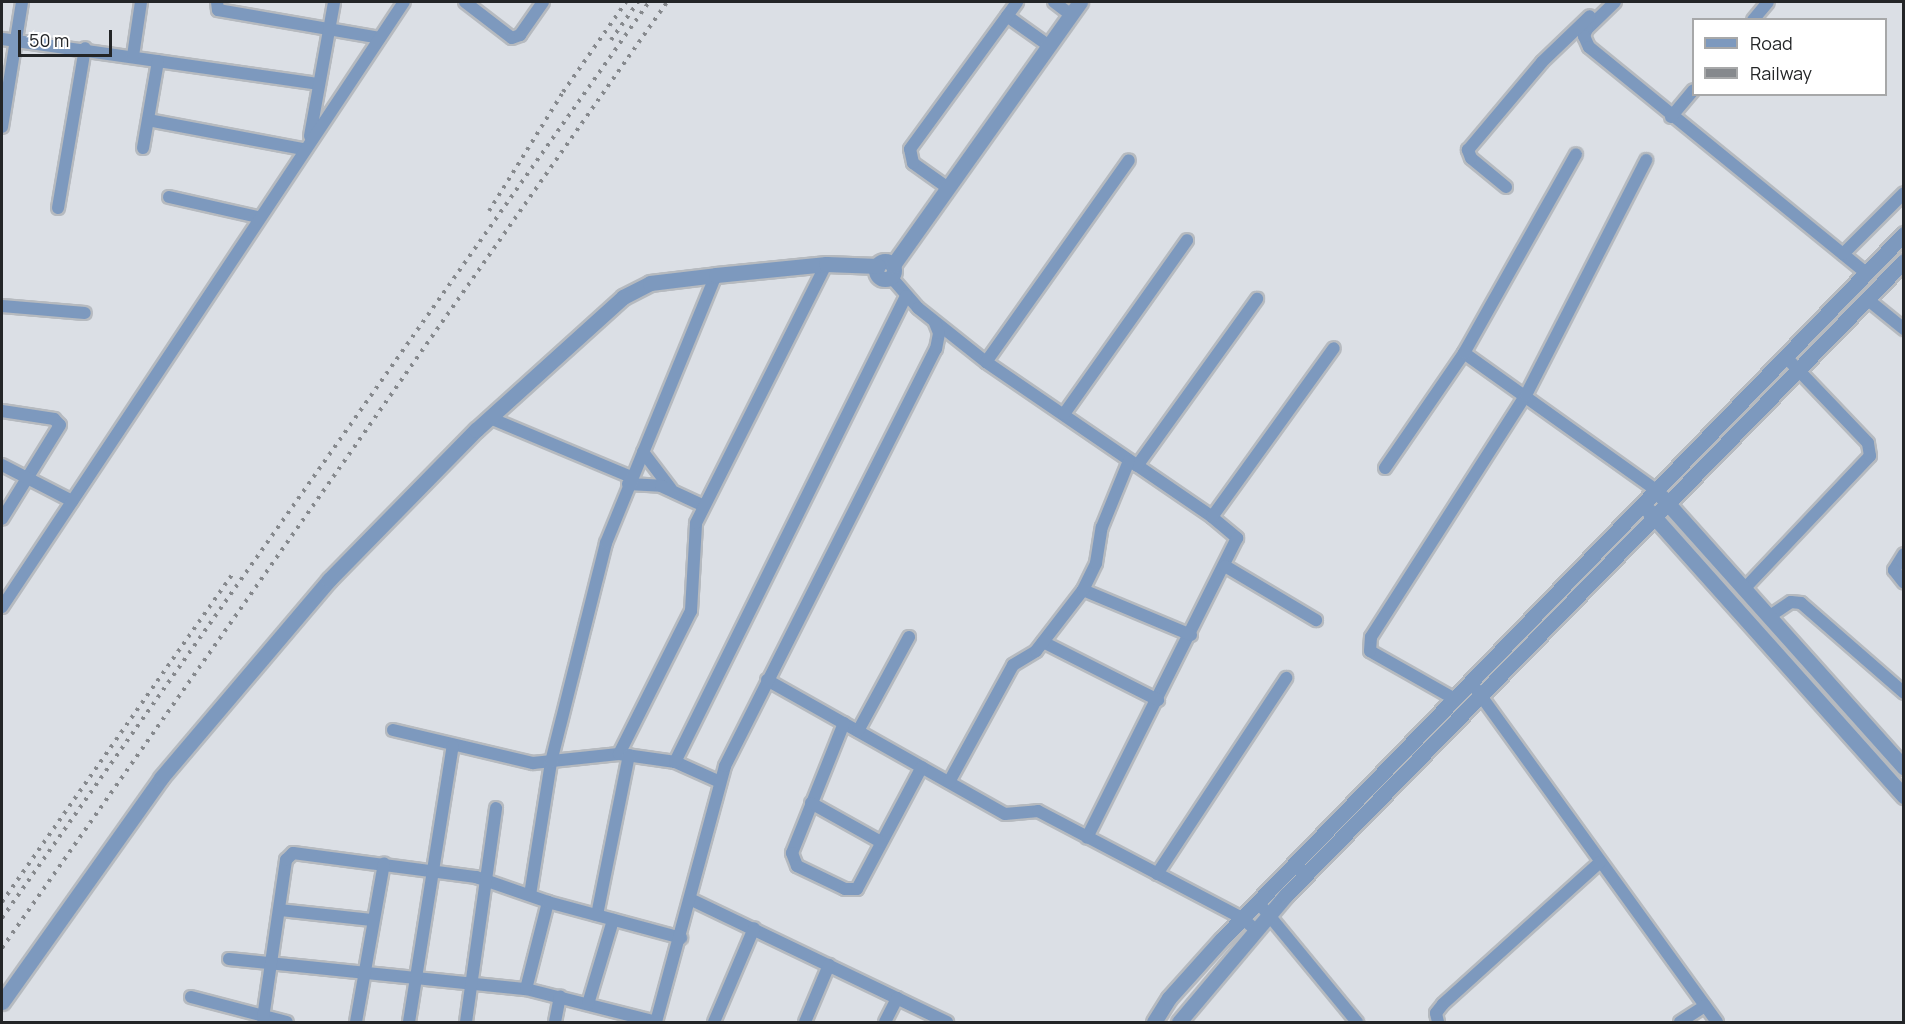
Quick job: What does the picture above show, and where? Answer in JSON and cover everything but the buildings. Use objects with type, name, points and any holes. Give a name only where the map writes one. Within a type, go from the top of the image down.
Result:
[{"type":"street","points":[[2,127],[22,2]]},
{"type":"street","points":[[133,56],[141,2]]},
{"type":"street","points":[[217,2],[218,10],[380,38]]},
{"type":"street","points":[[306,145],[334,2]]},
{"type":"street","points":[[2,607],[258,217],[404,2]]},
{"type":"street","points":[[467,2],[512,38],[520,35],[543,2]]},
{"type":"street","points":[[948,188],[913,163],[909,149],[1017,2]]},
{"type":"street","points":[[1054,2],[1071,15]]},
{"type":"street","points":[[887,269],[948,188],[1080,2]]},
{"type":"street","points":[[1506,187],[1471,158],[1468,150],[1542,62],[1605,2]]},
{"type":"street","points":[[1615,2],[1587,29],[1585,42],[1671,117],[1866,273]]},
{"type":"street","points":[[1755,18],[1768,2]]},
{"type":"street","points":[[1007,16],[1049,46]]},
{"type":"street","points":[[2,39],[85,48],[319,84]]},
{"type":"street","points":[[58,208],[85,48]]},
{"type":"street","points":[[143,148],[158,61]]},
{"type":"street","points":[[1671,117],[1692,92]]},
{"type":"street","points":[[148,120],[306,145]]},
{"type":"street","points":[[1385,468],[1464,353],[1576,154]]},
{"type":"street","points":[[986,362],[1129,160]]},
{"type":"street","points":[[1453,698],[1376,655],[1368,644],[1526,395],[1646,160]]},
{"type":"street","points":[[1843,255],[1904,193]]},
{"type":"street","points":[[169,197],[258,217]]},
{"type":"street","points":[[1154,1023],[1169,998],[1242,918],[1641,503],[1904,234]]},
{"type":"street","points":[[1064,414],[1186,240]]},
{"type":"street","points":[[1179,1023],[1269,915],[1904,261]]},
{"type":"street","points":[[2,1002],[167,770],[329,580],[490,418],[630,292],[650,283],[826,264],[887,269]]},
{"type":"street","points":[[597,915],[624,754],[691,611],[693,538],[704,506],[826,264]]},
{"type":"street","points":[[887,269],[906,296],[986,362],[1212,516],[1237,538],[1191,635],[1087,838]]},
{"type":"street","points":[[530,894],[551,762],[606,543],[716,275]]},
{"type":"street","points":[[675,762],[906,296]]},
{"type":"street","points":[[949,782],[1013,665],[1029,658],[1083,590],[1096,563],[1102,527],[1133,463],[1257,298]]},
{"type":"street","points":[[1867,299],[1904,329]]},
{"type":"street","points":[[2,306],[85,313]]},
{"type":"street","points":[[229,959],[526,989],[560,996],[656,1023],[692,900],[720,782],[767,680],[936,349],[939,333],[935,322]]},
{"type":"street","points":[[1212,516],[1334,348]]},
{"type":"street","points":[[1464,353],[1526,395],[1656,490],[1903,767]]},
{"type":"street","points":[[1745,588],[1870,456],[1868,443],[1785,356]]},
{"type":"street","points":[[2,411],[54,419],[60,425],[2,519]]},
{"type":"street","points":[[490,418],[630,480],[671,489],[704,506]]},
{"type":"street","points":[[643,452],[671,489]]},
{"type":"street","points":[[2,465],[72,501]]},
{"type":"street","points":[[1641,503],[1798,675],[1904,796]]},
{"type":"street","points":[[1904,554],[1894,570],[1904,583]]},
{"type":"street","points":[[1225,566],[1316,620]]},
{"type":"street","points":[[1083,590],[1191,635]]},
{"type":"street","points":[[1770,616],[1791,602],[1802,603],[1904,693]]},
{"type":"street","points":[[858,731],[909,637]]},
{"type":"street","points":[[1043,642],[1158,700]]},
{"type":"street","points":[[1798,675],[1810,664]]},
{"type":"street","points":[[1157,874],[1286,678]]},
{"type":"street","points":[[767,680],[1005,814],[1034,810],[1242,918],[1256,930]]},
{"type":"street","points":[[1470,681],[1717,1023]]},
{"type":"street","points":[[844,723],[792,854],[797,866],[853,891],[922,767]]},
{"type":"street","points":[[393,730],[533,763],[624,754],[675,762],[720,782]]},
{"type":"street","points":[[409,1023],[453,745]]},
{"type":"street","points":[[811,803],[881,842]]},
{"type":"street","points":[[466,1023],[496,808]]},
{"type":"street","points":[[256,1019],[272,965],[289,855],[384,863],[485,879],[548,902],[681,938]]},
{"type":"street","points":[[1438,1023],[1436,1013],[1443,1004],[1600,862]]},
{"type":"street","points":[[356,1023],[363,971],[384,863]]},
{"type":"street","points":[[692,900],[754,927],[947,1023]]},
{"type":"street","points":[[526,989],[548,902]]},
{"type":"street","points":[[1258,902],[1352,1020]]},
{"type":"street","points":[[280,910],[372,920]]},
{"type":"street","points":[[588,1004],[614,920]]},
{"type":"street","points":[[714,1023],[754,927]]},
{"type":"street","points":[[805,1023],[829,964]]},
{"type":"street","points":[[191,996],[256,1019],[287,1023]]},
{"type":"street","points":[[555,1023],[560,996]]},
{"type":"street","points":[[885,1023],[897,998]]},
{"type":"street","points":[[1680,1023],[1705,1006]]},
{"type":"railway","points":[[489,211],[563,92],[626,2]]},
{"type":"railway","points":[[611,40],[638,2]]},
{"type":"railway","points":[[2,918],[649,2]]},
{"type":"railway","points":[[2,948],[667,2]]},
{"type":"railway","points":[[2,902],[233,573]]}]
